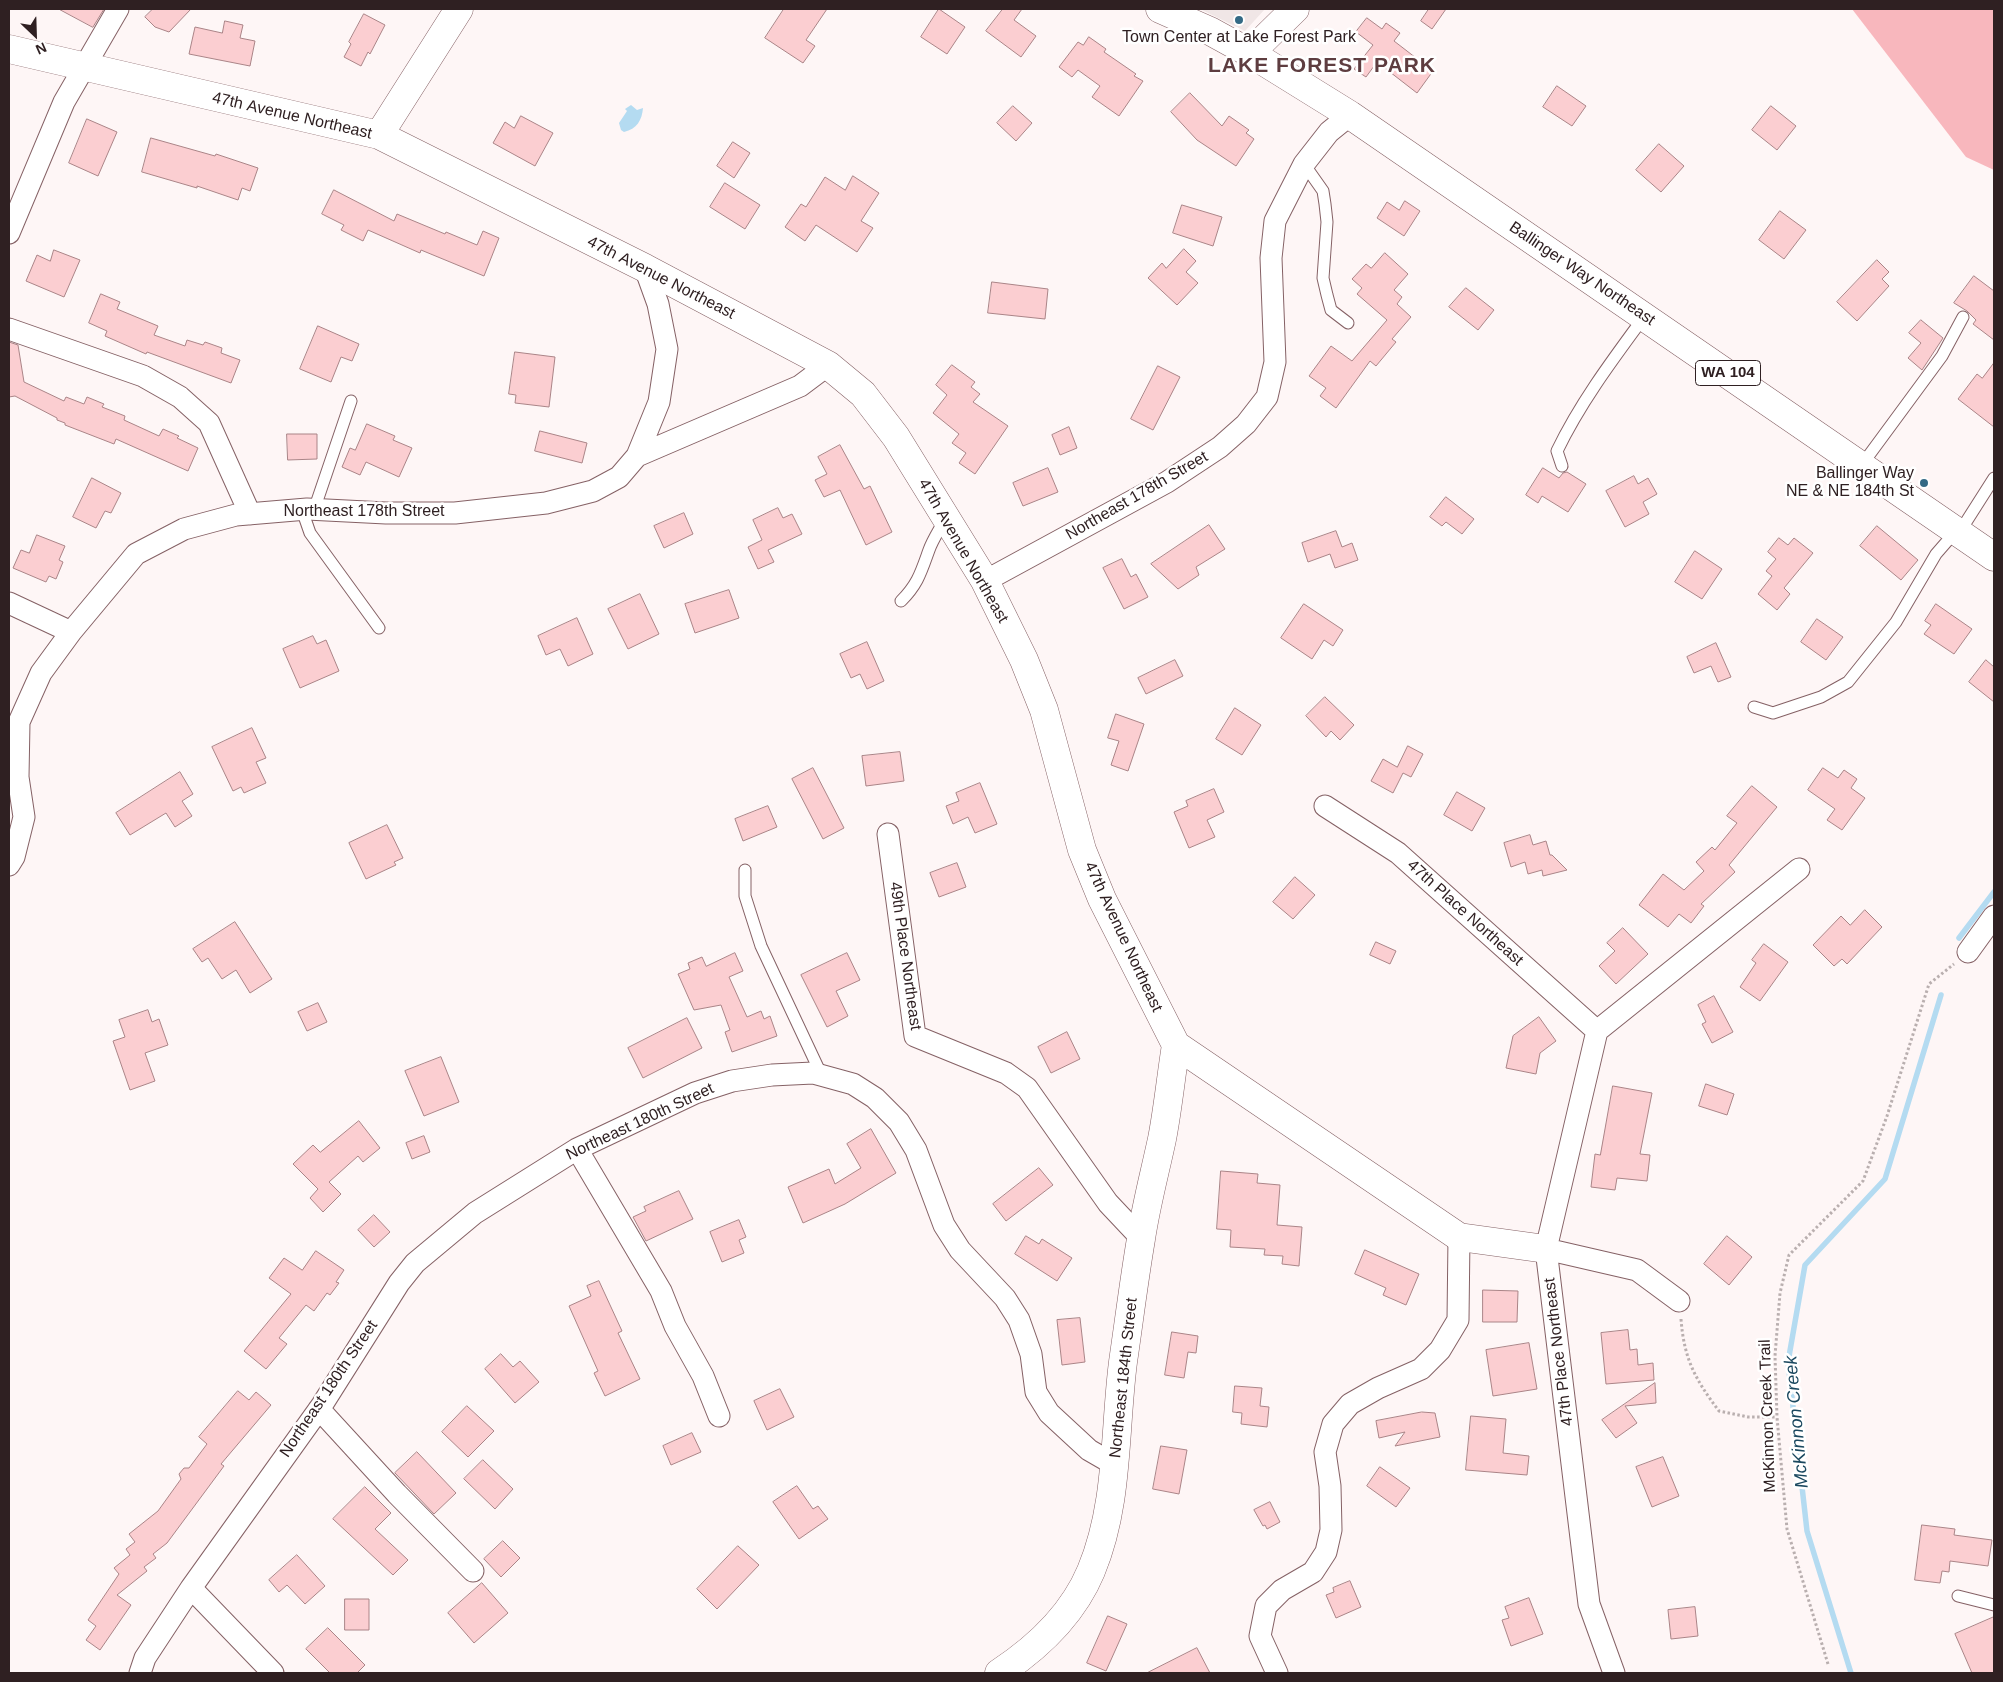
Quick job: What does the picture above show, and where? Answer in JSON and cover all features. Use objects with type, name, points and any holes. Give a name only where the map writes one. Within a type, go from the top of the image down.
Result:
[{"type":"street","points":[[9,233],[64,102],[118,9]]},
{"type":"street","points":[[379,135],[459,9]]},
{"type":"street","name":"Ballinger Way Northeast","points":[[1160,9],[1250,53],[1350,115],[1994,557]]},
{"type":"street","points":[[1250,53],[1295,9]]},
{"type":"street","name":"47th Avenue Northeast","points":[[9,49],[379,135],[645,268],[828,365],[863,394],[896,437],[985,581],[1024,660],[1044,710],[1082,850],[1102,899],[1176,1045],[1459,1237],[1546,1249],[1637,1270],[1679,1300]]},
{"type":"street","name":"Northeast 178th Street","points":[[985,581],[1182,472],[1220,447],[1246,424],[1267,398],[1275,362],[1270,258],[1274,221],[1304,164],[1328,132],[1350,115]]},
{"type":"street","name":"Northeast 178th Street","points":[[9,865],[14,858],[24,817],[18,777],[19,722],[41,673],[71,632],[136,554],[184,529],[236,515],[308,510],[455,513],[546,503],[593,491],[619,477],[637,456],[659,402],[667,349],[658,304],[645,268]]},
{"type":"street","points":[[9,329],[143,376],[180,397],[208,423],[250,514]]},
{"type":"street","name":"Northeast 178th Street","points":[[637,456],[800,386],[828,365]]},
{"type":"street","points":[[9,603],[71,632]]},
{"type":"street","name":"47th Place Northeast","points":[[1326,806],[1398,853],[1596,1031],[1546,1249],[1588,1604],[1614,1673]]},
{"type":"street","name":"49th Place Northeast","points":[[888,834],[915,1036],[1006,1073],[1028,1088],[1108,1203],[1141,1238]]},
{"type":"street","points":[[1596,1031],[1799,869]]},
{"type":"street","points":[[1968,952],[1994,916]]},
{"type":"street","name":"Northeast 184th Street","points":[[999,1673],[1044,1638],[1068,1611],[1090,1572],[1100,1545],[1107,1517],[1115,1465],[1123,1364],[1141,1238],[1162,1137],[1176,1045]]},
{"type":"street","name":"Northeast 180th Street","points":[[140,1673],[145,1658],[191,1588],[319,1409],[399,1282],[415,1262],[475,1213],[577,1149],[695,1093],[732,1081],[772,1075],[813,1073],[854,1084],[875,1098],[899,1122],[916,1150],[944,1225],[960,1250],[1005,1298],[1019,1320],[1031,1354],[1036,1392],[1049,1413],[1089,1450],[1115,1465]]},
{"type":"street","points":[[577,1149],[662,1291],[675,1326],[703,1376],[719,1416]]},
{"type":"street","points":[[1277,1673],[1260,1636],[1266,1606],[1282,1590],[1313,1572],[1326,1552],[1331,1530],[1330,1486],[1325,1452],[1333,1424],[1350,1404],[1378,1388],[1421,1369],[1440,1350],[1458,1320],[1459,1237]]},
{"type":"street","points":[[319,1409],[397,1494],[473,1571]]},
{"type":"street","points":[[191,1588],[273,1673]]},
{"type":"lane","points":[[1304,164],[1323,191],[1327,222],[1323,278],[1331,310],[1348,323]]},
{"type":"lane","points":[[1562,466],[1557,451],[1568,429],[1644,317]]},
{"type":"lane","points":[[1861,466],[1942,356],[1963,317]]},
{"type":"lane","points":[[350,400],[308,510],[310,534],[379,628]]},
{"type":"lane","points":[[1754,707],[1773,713],[1821,697],[1848,682],[1896,622],[1936,554],[1958,532],[1994,478]]},
{"type":"lane","points":[[901,600],[920,578],[930,548],[946,517]]},
{"type":"lane","points":[[745,870],[744,896],[762,946],[822,1076]]},
{"type":"lane","points":[[1958,1596],[1994,1606]]},
{"type":"path","name":"McKinnon Creek Trail","points":[[1828,1664],[1787,1529],[1777,1417],[1775,1356],[1780,1293],[1788,1255],[1862,1181],[1887,1116],[1929,984],[1968,952]]},
{"type":"path","points":[[1679,1300],[1686,1358],[1701,1388],[1719,1411],[1748,1417],[1777,1417]]},
{"type":"shaded area","name":"Town Center at Lake Forest Park","points":[[1200,9],[1265,9],[1245,31]]},
{"type":"shaded area","points":[[1852,9],[1994,9],[1994,170],[1966,157]]},
{"type":"water","points":[[631,105],[637,110],[643,108],[641,116],[638,123],[632,129],[624,132],[621,130],[619,123],[627,111],[625,109]]},
{"type":"building","points":[[59,9],[104,9],[93,27]]},
{"type":"building","points":[[153,9],[191,9],[169,32],[155,27],[145,17]]},
{"type":"building","points":[[784,9],[827,9],[806,40],[815,46],[803,63],[765,38]]},
{"type":"building","points":[[939,9],[965,27],[947,54],[921,37]]},
{"type":"building","points":[[1003,9],[1022,9],[1014,20],[1036,36],[1021,57],[986,31]]},
{"type":"building","points":[[1429,9],[1446,9],[1432,29],[1421,21]]},
{"type":"building","points":[[364,14],[385,25],[370,54],[368,52],[361,66],[344,57],[351,44],[349,42]]},
{"type":"building","points":[[1367,18],[1382,29],[1386,23],[1400,33],[1394,41],[1433,71],[1417,93],[1377,62],[1366,77],[1354,69],[1373,45],[1356,32]]},
{"type":"building","points":[[225,21],[243,25],[240,38],[255,41],[250,66],[189,54],[195,27],[222,33]]},
{"type":"building","points":[[1089,37],[1106,49],[1104,52],[1143,81],[1119,116],[1092,97],[1100,86],[1078,70],[1072,77],[1059,67],[1078,42],[1083,45]]},
{"type":"building","points":[[1557,86],[1586,106],[1572,126],[1543,107]]},
{"type":"building","points":[[1190,93],[1222,126],[1229,116],[1249,130],[1246,133],[1254,139],[1236,166],[1197,140],[1171,112]]},
{"type":"building","points":[[1013,106],[1032,123],[1016,141],[997,123]]},
{"type":"building","points":[[1771,106],[1796,126],[1777,150],[1752,130]]},
{"type":"building","points":[[521,116],[553,133],[535,166],[493,143],[505,122],[514,128]]},
{"type":"building","points":[[87,119],[117,132],[98,176],[69,163]]},
{"type":"building","points":[[151,138],[215,156],[216,154],[258,168],[250,191],[242,188],[238,200],[197,186],[197,188],[142,172]]},
{"type":"building","points":[[733,142],[750,153],[734,178],[717,166]]},
{"type":"building","points":[[1659,144],[1684,166],[1661,192],[1636,170]]},
{"type":"building","points":[[853,176],[879,193],[861,221],[873,228],[857,252],[816,225],[805,241],[785,227],[801,204],[806,207],[825,177],[845,190]]},
{"type":"building","points":[[725,183],[760,205],[745,229],[710,207]]},
{"type":"building","points":[[334,190],[394,221],[397,214],[477,245],[483,231],[499,238],[484,276],[421,250],[420,253],[368,230],[363,241],[341,230],[344,225],[322,214]]},
{"type":"building","points":[[1405,201],[1420,211],[1404,236],[1377,218],[1387,202],[1399,210]]},
{"type":"building","points":[[1182,205],[1222,217],[1213,246],[1173,233]]},
{"type":"building","points":[[1780,211],[1806,230],[1784,259],[1759,240]]},
{"type":"building","points":[[1184,249],[1196,261],[1186,272],[1198,283],[1177,305],[1148,278],[1162,263],[1166,268]]},
{"type":"building","points":[[54,250],[80,260],[64,297],[26,281],[37,255],[50,261]]},
{"type":"building","points":[[1385,253],[1408,274],[1394,290],[1402,297],[1397,304],[1411,317],[1392,339],[1396,342],[1376,366],[1370,361],[1336,408],[1320,396],[1326,388],[1309,376],[1331,346],[1352,361],[1387,320],[1357,294],[1362,288],[1352,279],[1366,264],[1371,268]]},
{"type":"building","points":[[1877,260],[1889,272],[1882,279],[1889,286],[1857,321],[1837,302]]},
{"type":"building","points":[[1974,276],[1994,291],[1994,340],[1973,324],[1976,320],[1967,311],[1954,303]]},
{"type":"building","points":[[992,282],[1048,289],[1045,319],[988,313]]},
{"type":"building","points":[[1466,288],[1494,310],[1478,330],[1449,307]]},
{"type":"building","points":[[101,294],[120,302],[117,309],[158,326],[154,335],[185,346],[187,340],[203,345],[205,342],[222,348],[221,353],[240,360],[231,383],[147,352],[146,354],[105,336],[107,331],[89,323]]},
{"type":"building","points":[[1921,320],[1943,338],[1922,370],[1908,358],[1921,343],[1909,333]]},
{"type":"building","points":[[318,326],[359,344],[352,361],[341,357],[331,382],[300,369]]},
{"type":"building","points":[[9,342],[18,345],[24,382],[64,401],[66,397],[84,404],[87,397],[104,404],[102,407],[125,416],[124,420],[159,436],[163,429],[198,448],[188,471],[116,439],[114,444],[65,425],[65,423],[57,420],[57,418],[15,396],[9,397]]},
{"type":"building","points":[[515,352],[555,357],[549,407],[515,403],[516,395],[509,394]]},
{"type":"building","points":[[1994,363],[1994,427],[1958,399],[1977,374],[1982,378]]},
{"type":"building","points":[[952,365],[975,382],[971,387],[980,394],[973,402],[1008,426],[975,474],[959,463],[966,453],[952,443],[959,434],[933,413],[947,395],[936,385]]},
{"type":"building","points":[[1158,366],[1180,377],[1153,430],[1131,419]]},
{"type":"building","points":[[367,424],[395,436],[393,440],[412,448],[399,477],[366,462],[360,475],[342,467],[350,448],[355,450]]},
{"type":"building","points":[[1069,427],[1077,448],[1060,455],[1052,435]]},
{"type":"building","points":[[540,431],[587,443],[582,463],[535,451]]},
{"type":"building","points":[[287,434],[317,434],[317,459],[288,460]]},
{"type":"building","points":[[840,445],[864,489],[870,486],[892,532],[866,545],[840,490],[824,497],[815,480],[827,474],[818,457]]},
{"type":"building","points":[[1048,468],[1058,492],[1023,506],[1013,483]]},
{"type":"building","points":[[1543,468],[1559,478],[1563,473],[1567,472],[1586,484],[1568,512],[1542,496],[1538,503],[1526,495]]},
{"type":"building","points":[[1634,476],[1638,484],[1648,478],[1657,494],[1643,502],[1649,514],[1625,527],[1606,491]]},
{"type":"building","points":[[92,478],[121,493],[111,513],[105,511],[96,528],[73,517]]},
{"type":"building","points":[[1446,497],[1474,519],[1462,534],[1446,522],[1442,526],[1430,517]]},
{"type":"building","points":[[778,508],[783,518],[792,514],[802,534],[768,550],[774,562],[758,569],[748,547],[762,540],[753,520]]},
{"type":"building","points":[[684,513],[693,534],[664,548],[654,526]]},
{"type":"building","points":[[1209,525],[1225,549],[1196,567],[1199,575],[1178,589],[1151,564]]},
{"type":"building","points":[[1877,526],[1918,560],[1901,580],[1860,546]]},
{"type":"building","points":[[1336,531],[1342,547],[1352,543],[1358,560],[1335,568],[1330,554],[1308,562],[1302,543]]},
{"type":"building","points":[[37,535],[65,546],[59,560],[63,562],[56,579],[49,576],[46,582],[13,568],[21,550],[29,553]]},
{"type":"building","points":[[1779,538],[1788,545],[1794,538],[1813,553],[1784,588],[1790,594],[1777,610],[1758,594],[1772,576],[1766,571],[1776,559],[1768,552]]},
{"type":"building","points":[[1695,551],[1722,569],[1702,599],[1675,582]]},
{"type":"building","points":[[1122,559],[1131,577],[1136,574],[1148,597],[1124,609],[1103,568]]},
{"type":"building","points":[[729,590],[739,618],[695,633],[685,604]]},
{"type":"building","points":[[640,594],[659,634],[628,649],[608,609]]},
{"type":"building","points":[[1304,604],[1343,630],[1333,646],[1324,640],[1312,659],[1281,638]]},
{"type":"building","points":[[1936,604],[1972,629],[1954,654],[1924,634],[1931,625],[1925,621]]},
{"type":"building","points":[[577,618],[593,654],[568,666],[560,649],[546,655],[538,636]]},
{"type":"building","points":[[1817,619],[1843,637],[1826,660],[1801,642]]},
{"type":"building","points":[[313,636],[317,644],[326,640],[339,671],[300,688],[283,649]]},
{"type":"building","points":[[867,642],[884,681],[867,689],[860,674],[851,678],[840,654]]},
{"type":"building","points":[[1716,643],[1731,677],[1718,682],[1711,666],[1694,673],[1687,657]]},
{"type":"building","points":[[1175,660],[1183,676],[1146,694],[1138,678]]},
{"type":"building","points":[[1986,660],[1994,667],[1994,702],[1969,682]]},
{"type":"building","points":[[1325,697],[1354,725],[1340,740],[1331,731],[1326,737],[1306,716]]},
{"type":"building","points":[[1235,708],[1261,725],[1242,755],[1216,739]]},
{"type":"building","points":[[1116,714],[1144,724],[1128,771],[1111,765],[1119,741],[1108,738]]},
{"type":"building","points":[[252,728],[266,758],[256,762],[266,783],[244,793],[241,787],[233,791],[212,747]]},
{"type":"building","points":[[1408,746],[1423,754],[1411,777],[1403,773],[1393,793],[1371,781],[1383,759],[1397,767]]},
{"type":"building","points":[[900,752],[904,781],[866,786],[862,756]]},
{"type":"building","points":[[813,768],[844,828],[823,839],[792,779]]},
{"type":"building","points":[[1823,768],[1838,778],[1844,770],[1857,779],[1851,788],[1865,798],[1842,830],[1827,820],[1835,809],[1808,790]]},
{"type":"building","points":[[180,772],[193,794],[182,801],[192,816],[175,827],[166,813],[130,835],[116,813]]},
{"type":"building","points":[[980,783],[997,824],[975,833],[968,817],[953,824],[946,806],[959,801],[956,793]]},
{"type":"building","points":[[1752,786],[1777,807],[1729,865],[1735,872],[1701,904],[1704,906],[1691,923],[1679,914],[1668,927],[1639,905],[1663,874],[1684,890],[1704,871],[1696,862],[1712,847],[1715,850],[1737,823],[1727,816]]},
{"type":"building","points":[[1214,789],[1224,812],[1207,820],[1215,837],[1189,848],[1174,812],[1188,806],[1186,801]]},
{"type":"building","points":[[1457,792],[1485,808],[1472,831],[1444,815]]},
{"type":"building","points":[[768,806],[777,827],[743,841],[735,819]]},
{"type":"building","points":[[387,825],[403,858],[394,862],[396,865],[366,879],[349,843]]},
{"type":"building","points":[[1530,835],[1533,845],[1546,841],[1550,855],[1567,870],[1543,876],[1542,870],[1528,874],[1525,862],[1511,867],[1504,843]]},
{"type":"building","points":[[957,863],[966,887],[939,897],[930,873]]},
{"type":"building","points":[[1295,877],[1315,895],[1293,919],[1273,902]]},
{"type":"building","points":[[1865,910],[1882,927],[1847,964],[1842,959],[1834,966],[1813,945],[1841,916],[1850,925]]},
{"type":"building","points":[[235,922],[272,979],[250,993],[236,970],[222,979],[208,958],[202,962],[193,949]]},
{"type":"building","points":[[1623,928],[1648,954],[1616,984],[1599,966],[1615,951],[1607,943]]},
{"type":"building","points":[[1376,942],[1396,951],[1390,964],[1370,955]]},
{"type":"building","points":[[1764,944],[1788,962],[1760,1001],[1740,987],[1756,963],[1752,960]]},
{"type":"building","points":[[735,953],[743,971],[729,977],[747,1017],[761,1011],[764,1019],[770,1016],[777,1036],[732,1052],[725,1032],[730,1030],[721,1005],[694,1010],[678,974],[690,969],[688,963],[702,957],[706,966]]},
{"type":"building","points":[[847,953],[860,980],[836,991],[848,1016],[827,1027],[801,975]]},
{"type":"building","points":[[1714,996],[1733,1032],[1712,1043],[1702,1024],[1706,1022],[1698,1005]]},
{"type":"building","points":[[318,1003],[327,1022],[307,1031],[298,1012]]},
{"type":"building","points":[[148,1010],[152,1022],[159,1019],[168,1045],[145,1053],[155,1081],[130,1090],[113,1041],[125,1037],[119,1020]]},
{"type":"building","points":[[1539,1017],[1556,1041],[1540,1053],[1536,1074],[1506,1068],[1513,1036]]},
{"type":"building","points":[[687,1018],[702,1048],[643,1078],[628,1048]]},
{"type":"building","points":[[1067,1032],[1080,1059],[1051,1073],[1038,1047]]},
{"type":"building","points":[[441,1057],[459,1102],[424,1116],[405,1071]]},
{"type":"building","points":[[1706,1084],[1734,1094],[1727,1115],[1699,1106]]},
{"type":"building","points":[[1613,1086],[1652,1093],[1640,1154],[1650,1155],[1647,1181],[1617,1178],[1615,1190],[1591,1187],[1595,1154],[1600,1155]]},
{"type":"building","points":[[359,1121],[380,1148],[363,1162],[358,1156],[329,1182],[341,1194],[323,1212],[310,1198],[318,1189],[293,1164],[313,1145],[320,1152]]},
{"type":"building","points":[[871,1129],[896,1173],[845,1204],[803,1223],[788,1187],[829,1169],[835,1184],[861,1168],[847,1144]]},
{"type":"building","points":[[424,1136],[430,1152],[412,1159],[406,1143]]},
{"type":"building","points":[[1039,1168],[1053,1185],[1006,1221],[993,1204]]},
{"type":"building","points":[[1221,1171],[1258,1174],[1257,1183],[1280,1185],[1277,1225],[1302,1227],[1299,1266],[1282,1264],[1283,1256],[1264,1255],[1265,1249],[1230,1247],[1231,1230],[1217,1229]]},
{"type":"building","points":[[679,1191],[693,1219],[646,1241],[633,1217],[646,1211],[644,1207]]},
{"type":"building","points":[[374,1215],[390,1232],[374,1247],[358,1230]]},
{"type":"building","points":[[739,1220],[746,1237],[739,1240],[744,1253],[722,1262],[710,1232]]},
{"type":"building","points":[[1026,1236],[1039,1244],[1042,1239],[1072,1258],[1057,1281],[1015,1254]]},
{"type":"building","points":[[1727,1236],[1752,1257],[1729,1285],[1704,1264]]},
{"type":"building","points":[[1365,1250],[1419,1274],[1406,1305],[1383,1295],[1386,1288],[1355,1274]]},
{"type":"building","points":[[316,1251],[344,1270],[336,1282],[339,1283],[330,1295],[327,1293],[314,1311],[306,1305],[279,1338],[287,1344],[266,1369],[244,1351],[291,1294],[269,1278],[284,1258],[302,1270]]},
{"type":"building","points":[[599,1281],[622,1331],[618,1333],[640,1379],[605,1396],[594,1373],[598,1371],[569,1306],[591,1296],[587,1286]]},
{"type":"building","points":[[1483,1290],[1518,1291],[1517,1322],[1483,1322]]},
{"type":"building","points":[[1080,1318],[1085,1362],[1062,1365],[1057,1320]]},
{"type":"building","points":[[1628,1330],[1630,1350],[1637,1349],[1638,1365],[1653,1363],[1654,1380],[1606,1384],[1601,1333]]},
{"type":"building","points":[[1172,1332],[1198,1336],[1196,1353],[1188,1352],[1184,1378],[1165,1375]]},
{"type":"building","points":[[1529,1343],[1537,1389],[1493,1396],[1486,1350]]},
{"type":"building","points":[[501,1354],[513,1367],[520,1361],[539,1382],[515,1403],[485,1369]]},
{"type":"building","points":[[1655,1383],[1656,1403],[1625,1406],[1637,1423],[1616,1438],[1602,1420]]},
{"type":"building","points":[[1235,1386],[1262,1388],[1260,1406],[1269,1407],[1267,1427],[1241,1424],[1242,1413],[1233,1412]]},
{"type":"building","points":[[780,1389],[794,1417],[767,1430],[754,1401]]},
{"type":"building","points":[[238,1391],[249,1400],[256,1392],[271,1405],[221,1464],[224,1466],[167,1543],[153,1554],[156,1558],[144,1567],[147,1571],[117,1595],[131,1605],[100,1650],[86,1640],[96,1626],[88,1620],[119,1574],[114,1568],[130,1555],[126,1549],[135,1542],[129,1534],[158,1511],[181,1479],[179,1474],[184,1468],[189,1468],[207,1444],[199,1437]]},
{"type":"building","points":[[467,1406],[494,1431],[468,1457],[442,1432]]},
{"type":"building","points":[[1422,1412],[1435,1413],[1440,1437],[1395,1446],[1405,1432],[1379,1438],[1376,1421]]},
{"type":"building","points":[[1471,1416],[1506,1419],[1503,1453],[1529,1456],[1527,1475],[1466,1470]]},
{"type":"building","points":[[692,1433],[701,1452],[671,1465],[663,1446]]},
{"type":"building","points":[[1161,1446],[1187,1450],[1179,1494],[1153,1489]]},
{"type":"building","points":[[417,1452],[456,1493],[434,1514],[395,1473]]},
{"type":"building","points":[[1663,1457],[1679,1496],[1652,1507],[1636,1467]]},
{"type":"building","points":[[483,1460],[513,1489],[495,1509],[464,1479]]},
{"type":"building","points":[[1380,1467],[1410,1488],[1396,1507],[1367,1486]]},
{"type":"building","points":[[797,1486],[813,1509],[818,1506],[828,1519],[799,1539],[773,1502]]},
{"type":"building","points":[[365,1487],[391,1513],[375,1529],[408,1560],[393,1575],[333,1519]]},
{"type":"building","points":[[1270,1502],[1280,1522],[1267,1529],[1265,1525],[1263,1526],[1254,1510]]},
{"type":"building","points":[[1922,1525],[1955,1529],[1954,1535],[1992,1540],[1988,1566],[1950,1561],[1949,1572],[1942,1571],[1940,1583],[1915,1580]]},
{"type":"building","points":[[503,1541],[520,1558],[501,1577],[484,1559]]},
{"type":"building","points":[[738,1546],[759,1565],[717,1609],[697,1589]]},
{"type":"building","points":[[297,1555],[325,1586],[305,1604],[287,1585],[279,1592],[269,1580]]},
{"type":"building","points":[[1350,1581],[1361,1607],[1336,1618],[1326,1595],[1334,1592],[1333,1588]]},
{"type":"building","points":[[482,1583],[508,1613],[474,1643],[448,1613]]},
{"type":"building","points":[[1529,1598],[1543,1634],[1511,1646],[1502,1620],[1509,1618],[1505,1607]]},
{"type":"building","points":[[345,1599],[369,1599],[369,1630],[345,1630]]},
{"type":"building","points":[[1695,1607],[1698,1636],[1671,1639],[1668,1610]]},
{"type":"building","points":[[1108,1616],[1127,1624],[1106,1671],[1087,1663]]},
{"type":"building","points":[[1994,1617],[1994,1673],[1972,1673],[1955,1634]]},
{"type":"building","points":[[328,1628],[365,1665],[357,1673],[330,1673],[306,1649]]},
{"type":"building","points":[[1197,1648],[1210,1673],[1147,1673]]},
{"type":"waterway","name":"McKinnon Creek","points":[[1959,938],[1994,892]]},
{"type":"waterway","name":"McKinnon Creek","points":[[1851,1673],[1807,1531],[1788,1362],[1805,1265],[1885,1179],[1941,995]]},
{"type":"place","name":"Town Center at Lake Forest Park","points":[[1239,20]]},
{"type":"place","name":"Ballinger Way NE & NE 184th St","points":[[1924,483]]},
{"type":"district","name":"LAKE FOREST PARK","points":[[1322,66]]}]
